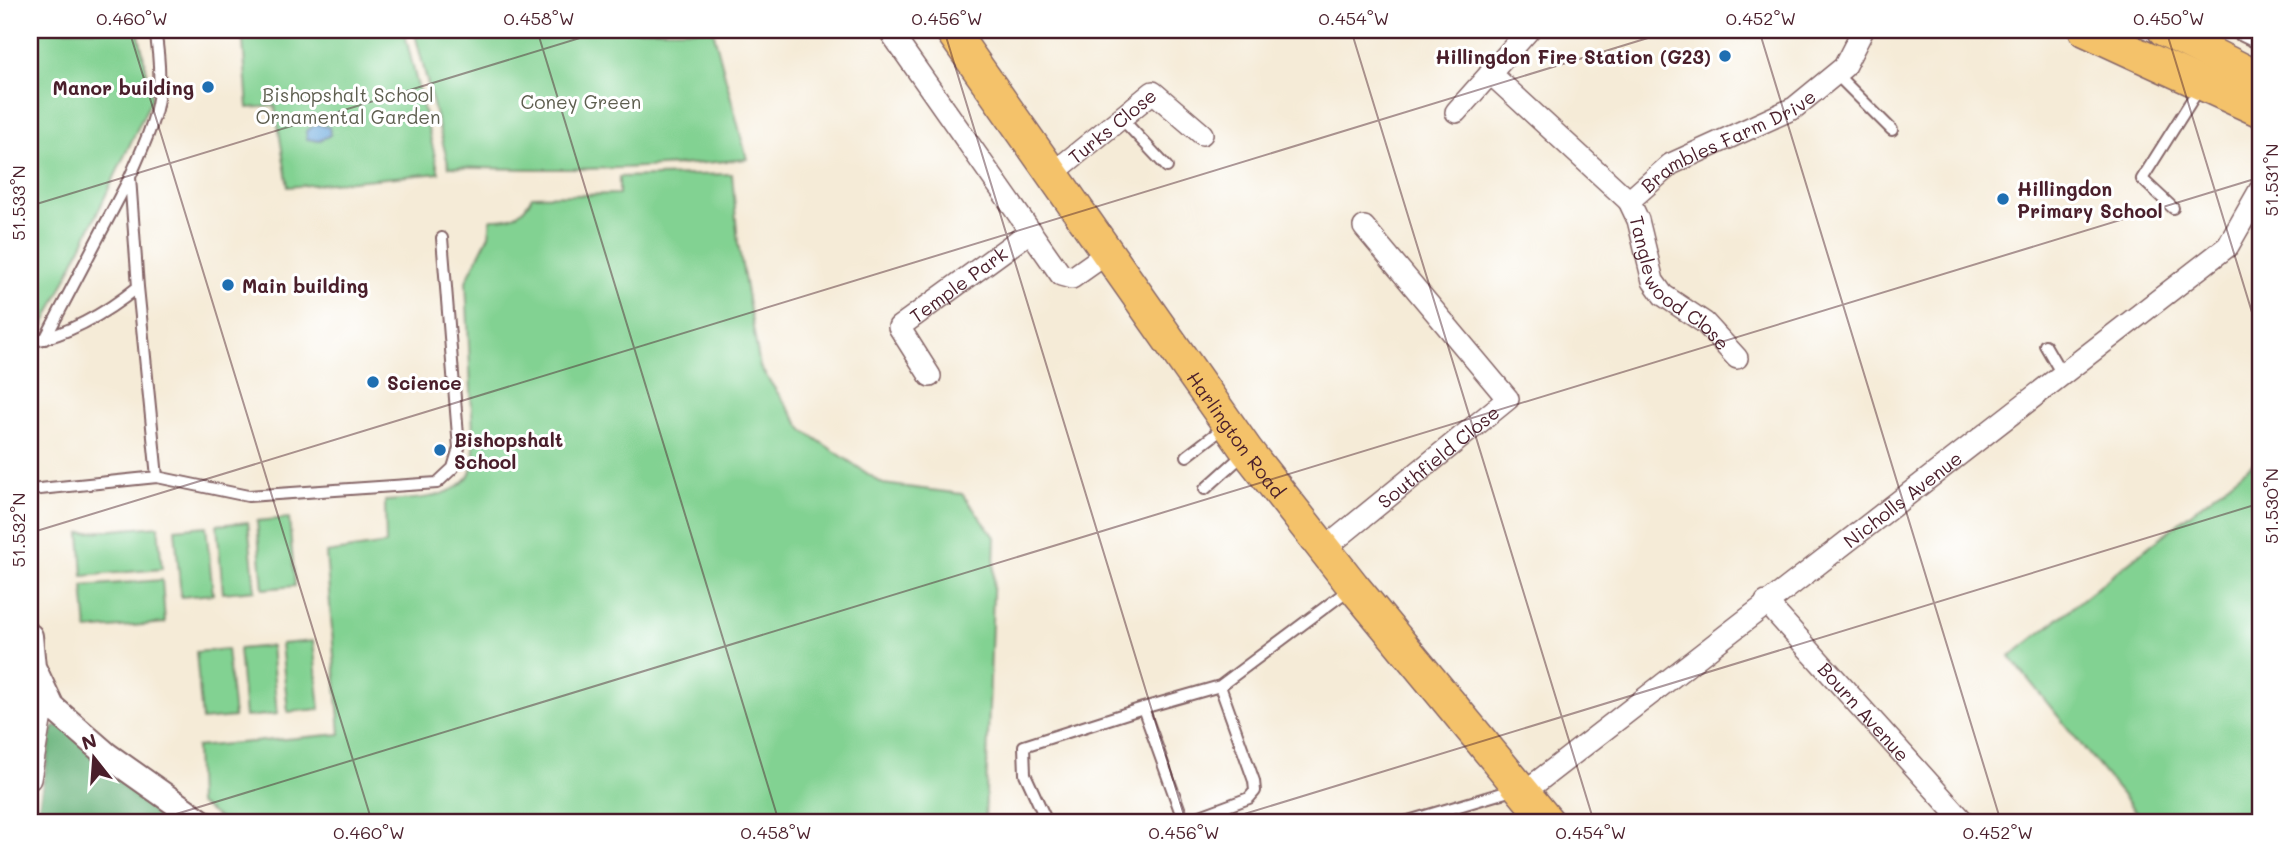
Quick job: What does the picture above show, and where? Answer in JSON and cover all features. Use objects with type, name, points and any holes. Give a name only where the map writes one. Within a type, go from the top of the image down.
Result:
[{"type":"main road","points":[[2087,30],[2261,111]]},
{"type":"main road","points":[[2164,30],[2261,79]]},
{"type":"main road","name":"Harlington Road","points":[[954,31],[1106,254],[1247,451],[1353,586],[1548,822]]},
{"type":"street","points":[[890,30],[1061,275],[1066,278],[1106,254]]},
{"type":"street","points":[[1456,112],[1529,30]]},
{"type":"street","name":"Brambles Farm Drive","points":[[1490,73],[1629,201],[1671,164],[1794,108],[1844,66],[1863,30]]},
{"type":"street","name":"Turks Close","points":[[1052,174],[1153,92],[1202,134]]},
{"type":"street","name":"Nicholls Avenue","points":[[1521,790],[2063,376],[2228,246],[2261,188]]},
{"type":"street","name":"Tanglewood Close","points":[[1629,201],[1638,220],[1653,281],[1663,295],[1705,323],[1737,358]]},
{"type":"street","name":"Southfield Close","points":[[1324,550],[1508,399],[1364,227]]},
{"type":"street","name":"Temple Park","points":[[930,376],[898,327],[1031,232]]},
{"type":"street","name":"Bourn Avenue","points":[[1766,602],[1964,822]]},
{"type":"street","points":[[30,636],[33,667],[52,707],[107,755],[202,822]]},
{"type":"street","points":[[30,779],[45,692]]},
{"type":"lane","points":[[45,339],[130,177],[158,114],[160,62],[155,30]]},
{"type":"lane","points":[[2230,30],[2261,45]]},
{"type":"lane","points":[[1836,74],[1892,130]]},
{"type":"lane","points":[[2173,208],[2142,179],[2201,85]]},
{"type":"lane","points":[[1122,119],[1167,167]]},
{"type":"lane","points":[[130,177],[157,477]]},
{"type":"lane","points":[[30,490],[157,477],[248,496],[436,483],[453,468],[459,448],[442,238]]},
{"type":"lane","points":[[30,342],[45,339],[83,323],[138,287]]},
{"type":"lane","points":[[2045,345],[2063,376]]},
{"type":"lane","points":[[1186,456],[1228,424]]},
{"type":"lane","points":[[1205,489],[1247,451]]},
{"type":"lane","points":[[1047,822],[1025,774],[1024,746],[1220,686],[1353,586]]},
{"type":"lane","points":[[1143,708],[1184,822],[1249,798],[1255,792],[1254,781],[1220,686]]},
{"type":"lane","points":[[1405,822],[1521,790]]},
{"type":"green space","points":[[30,30],[138,30],[152,98],[43,327],[30,325]]},
{"type":"green space","name":"Bishopshalt School Ornamental Garden","points":[[238,30],[404,30],[439,173],[288,187],[275,106],[248,108],[243,41]]},
{"type":"green space","name":"Coney Green","points":[[414,30],[713,30],[747,159],[598,169],[449,167]]},
{"type":"green space","points":[[732,174],[738,243],[760,367],[803,430],[883,484],[962,494],[995,537],[985,822],[225,822],[198,803],[196,747],[340,734],[326,553],[386,544],[385,501],[418,499],[441,494],[460,485],[469,475],[474,456],[466,281],[489,235],[491,219],[516,215],[532,196],[619,194],[619,177]]},
{"type":"green space","points":[[2261,457],[2261,822],[2144,822],[2010,657]]},
{"type":"green space","points":[[289,518],[295,586],[263,589],[257,521]]},
{"type":"green space","points":[[248,522],[255,590],[223,593],[217,525]]},
{"type":"green space","points":[[158,526],[162,569],[83,576],[80,533]]},
{"type":"green space","points":[[206,526],[213,594],[181,597],[175,529]]},
{"type":"green space","points":[[162,580],[165,623],[87,630],[83,586]]},
{"type":"green space","points":[[313,641],[320,709],[288,712],[281,644]]},
{"type":"green space","points":[[271,646],[277,714],[245,717],[239,649]]},
{"type":"green space","points":[[227,649],[234,717],[202,720],[196,652]]},
{"type":"green space","points":[[60,725],[185,822],[36,822],[53,728]]},
{"type":"water","points":[[317,124],[329,127],[330,135],[319,141],[307,139],[306,131]]},
{"type":"place","name":"Hillingdon Fire Station (G23)","points":[[1725,56]]},
{"type":"place","name":"Manor building","points":[[208,87]]},
{"type":"place","name":"Hillingdon Primary School","points":[[2003,199]]},
{"type":"place","name":"Main building","points":[[228,285]]},
{"type":"place","name":"Science","points":[[373,382]]},
{"type":"place","name":"Bishopshalt School","points":[[440,450]]}]
